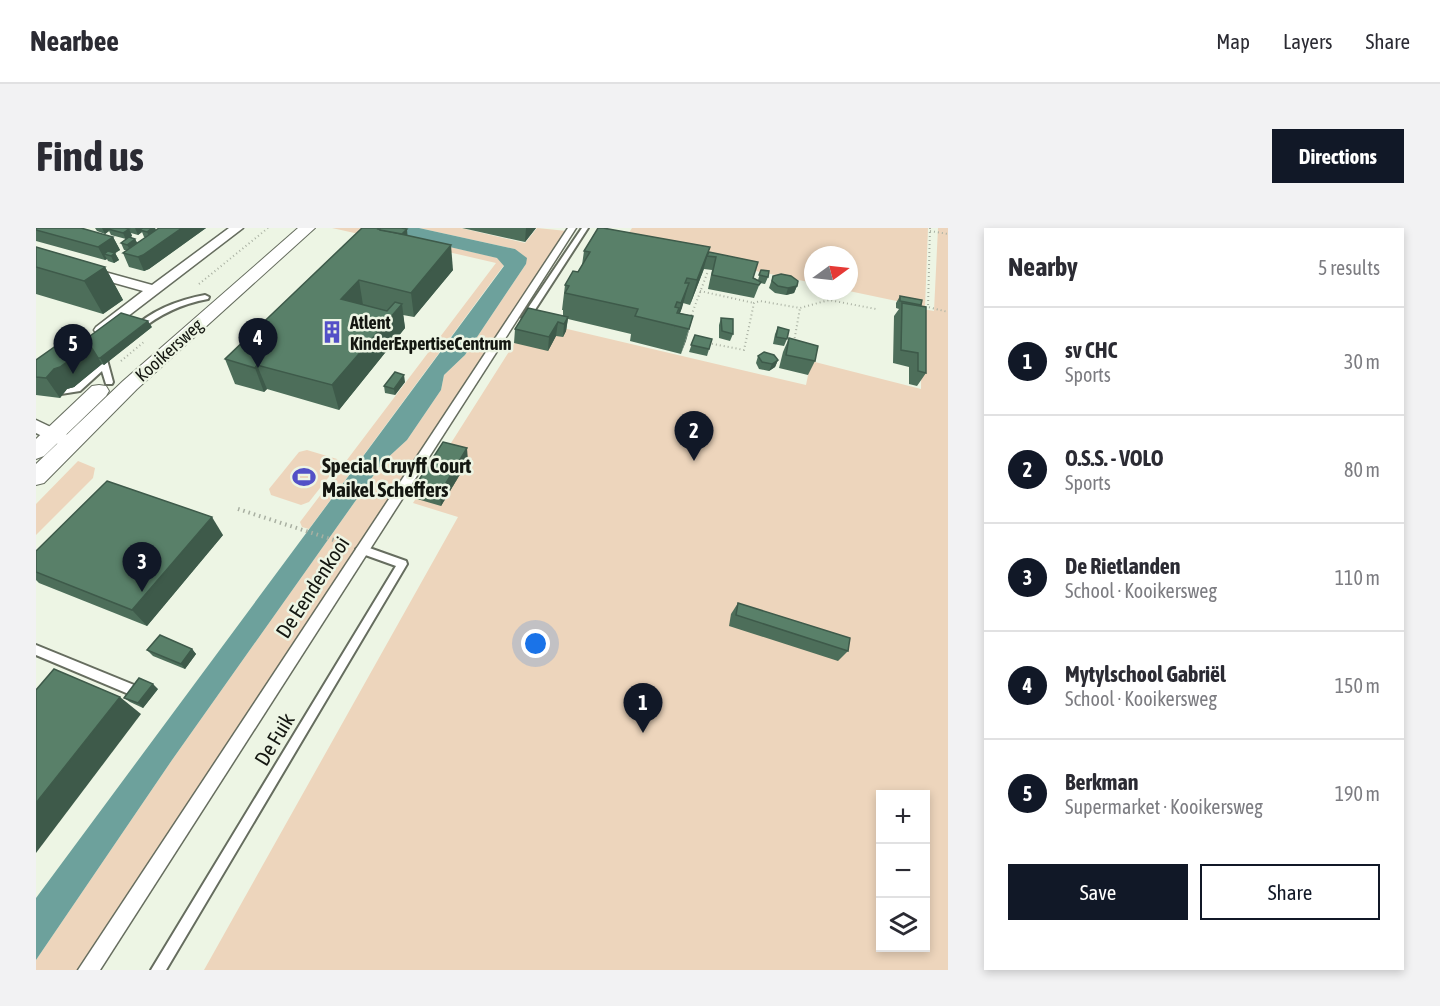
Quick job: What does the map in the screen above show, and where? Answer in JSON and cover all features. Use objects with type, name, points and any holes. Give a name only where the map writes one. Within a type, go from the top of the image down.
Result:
[{"type":"street","points":[[90,338],[237,228]]},
{"type":"street","name":"Kooikersweg","points":[[36,451],[106,374],[205,297],[301,228]]},
{"type":"street","name":"Kooikersweg","points":[[36,477],[139,377],[301,228]]},
{"type":"street","name":"De Eendenkooi","points":[[88,970],[572,228]]},
{"type":"street","points":[[36,257],[154,290]]},
{"type":"street","points":[[36,426],[71,443]]},
{"type":"lane","points":[[526,317],[585,228]]},
{"type":"lane","points":[[129,334],[157,312],[185,300],[205,297]]},
{"type":"lane","points":[[64,392],[77,389],[106,374],[102,356],[111,348]]},
{"type":"lane","name":"De Fuik","points":[[158,970],[402,564],[361,549]]},
{"type":"lane","points":[[36,650],[135,691]]},
{"type":"path","points":[[948,234],[930,229],[927,307],[948,312]]},
{"type":"path","points":[[687,328],[708,271]]},
{"type":"path","points":[[700,291],[754,303],[760,301],[800,308],[829,300],[876,309]]},
{"type":"path","points":[[704,342],[744,350],[754,303]]},
{"type":"path","points":[[793,346],[800,308]]},
{"type":"path","points":[[238,509],[336,541]]},
{"type":"shaded area","points":[[332,228],[368,228],[498,258],[504,265],[309,529],[302,527],[300,522],[496,263],[379,236],[377,238]]},
{"type":"shaded area","points":[[419,228],[461,228],[525,243],[537,228],[567,231],[77,970],[36,970],[36,960],[172,760],[383,462],[407,440],[441,390],[444,375],[465,355],[526,264],[515,249]]},
{"type":"shaded area","points":[[632,228],[928,228],[925,307],[858,293],[858,246],[804,246],[804,281],[622,243]]},
{"type":"shaded area","points":[[938,228],[948,228],[948,970],[204,970],[458,517],[413,503],[529,320],[806,385],[811,361],[921,389],[922,309],[934,311]]},
{"type":"shaded area","name":"Special Cruyff Court Maikel Scheffers","points":[[307,450],[337,459],[339,464],[309,502],[301,505],[271,495],[269,489],[299,452]]},
{"type":"shaded area","points":[[78,461],[95,468],[93,478],[36,535],[36,504]]},
{"type":"water","points":[[368,228],[419,228],[515,249],[527,258],[526,264],[465,355],[444,375],[441,390],[407,440],[383,462],[172,760],[36,960],[36,898],[504,266],[497,258]]},
{"type":"building","points":[[36,228],[81,228],[113,237],[98,247],[36,230]]},
{"type":"building","points":[[109,228],[125,228],[129,229],[123,233]]},
{"type":"building","points":[[152,228],[147,232],[140,230]]},
{"type":"building","points":[[159,228],[182,228],[143,255],[138,257],[123,253]]},
{"type":"building","points":[[362,228],[379,228],[451,245],[411,293],[359,280],[341,299],[387,311],[395,302],[402,304],[332,385],[225,359]]},
{"type":"building","points":[[380,228],[407,229],[402,234],[380,230]]},
{"type":"building","points":[[598,228],[710,247],[697,280],[687,278],[685,283],[689,283],[681,303],[677,302],[675,307],[679,308],[677,313],[693,316],[689,329],[635,316],[638,309],[565,293],[569,286],[565,285],[573,271],[578,272],[590,252],[584,251]]},
{"type":"building","points":[[129,237],[135,239],[127,245],[121,243]]},
{"type":"building","points":[[36,247],[105,267],[84,281],[36,267]]},
{"type":"building","points":[[108,251],[115,253],[111,256],[104,254]]},
{"type":"building","points":[[709,252],[758,262],[753,278],[761,282],[759,285],[712,275],[716,257],[707,256]]},
{"type":"building","points":[[761,270],[769,271],[768,277],[759,275]]},
{"type":"building","points":[[781,274],[791,276],[798,281],[797,286],[788,288],[778,286],[772,281],[773,276]]},
{"type":"building","points":[[900,296],[922,300],[921,305],[900,301]]},
{"type":"building","points":[[902,303],[926,307],[926,373],[918,371],[918,353],[901,350]]},
{"type":"building","points":[[528,308],[568,317],[564,324],[558,322],[549,337],[515,329]]},
{"type":"building","points":[[121,313],[148,321],[98,358],[90,345],[82,342]]},
{"type":"building","points":[[721,318],[733,319],[733,334],[722,331]]},
{"type":"building","points":[[778,327],[789,330],[787,339],[776,337]]},
{"type":"building","points":[[695,335],[712,339],[709,349],[691,345]]},
{"type":"building","points":[[67,338],[90,345],[54,369],[46,378],[36,377],[36,360]]},
{"type":"building","points":[[789,338],[818,346],[815,361],[786,355]]},
{"type":"building","points":[[764,352],[774,355],[778,360],[772,364],[762,362],[758,356]]},
{"type":"building","points":[[395,372],[404,375],[394,389],[384,386]]},
{"type":"building","points":[[443,442],[467,448],[440,493],[415,486]]},
{"type":"building","points":[[107,481],[212,517],[132,610],[36,572],[36,551]]},
{"type":"building","points":[[738,603],[850,638],[848,651],[736,615]]},
{"type":"building","points":[[160,635],[192,649],[181,664],[147,650]]},
{"type":"building","points":[[54,669],[120,697],[36,803],[36,690]]},
{"type":"building","points":[[139,678],[153,684],[138,703],[124,698]]},
{"type":"place","name":"Atlent KinderExpertiseCentrum","points":[[332,332]]},
{"type":"place","name":"Mytylschool Gabriël","points":[[258,368]]},
{"type":"place","name":"Berkman","points":[[73,374]]},
{"type":"place","name":"O.S.S. - VOLO","points":[[694,461]]},
{"type":"place","name":"Special Cruyff Court Maikel Scheffers","points":[[304,477]]},
{"type":"place","name":"De Rietlanden","points":[[142,592]]},
{"type":"place","name":"sv CHC","points":[[643,733]]}]
